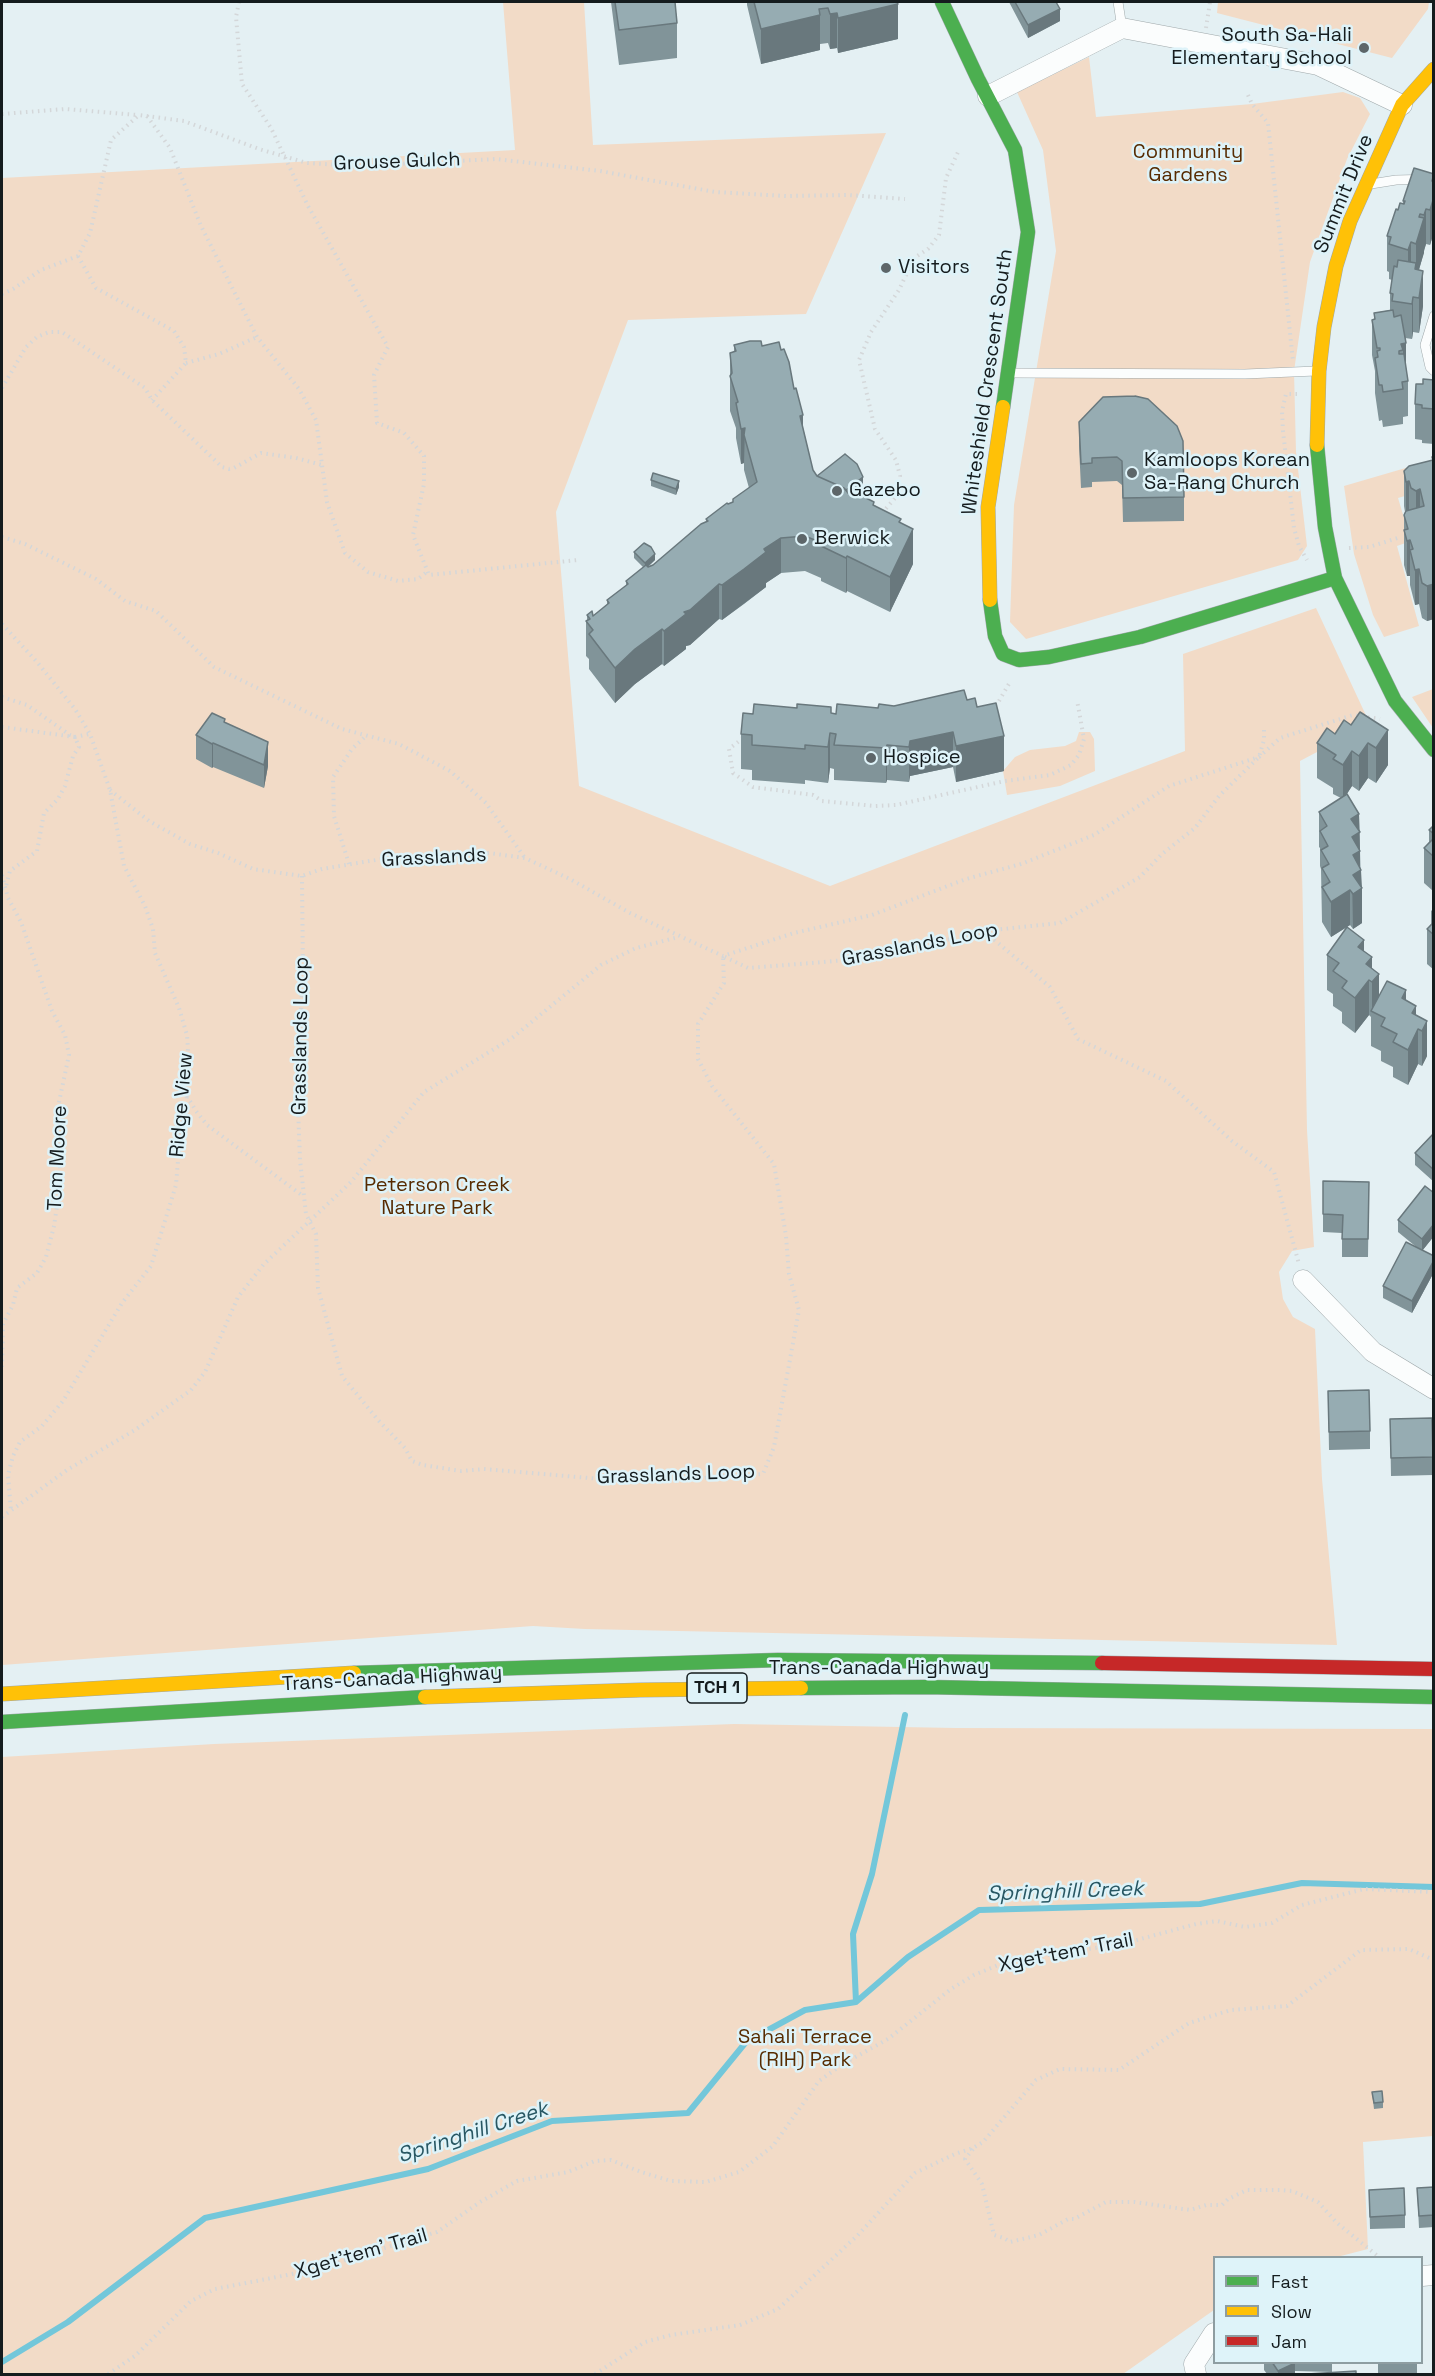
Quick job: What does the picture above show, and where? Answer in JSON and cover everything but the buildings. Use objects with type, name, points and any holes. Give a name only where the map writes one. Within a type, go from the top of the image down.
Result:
[{"type":"main road","name":"Whiteshield Crescent South","points":[[942,2],[1015,150],[1028,232],[988,507],[990,613],[995,636],[1003,654],[1019,660],[1049,657],[1140,637],[1335,578]]},
{"type":"main road","name":"Summit Drive","points":[[1434,69],[1402,105],[1350,221],[1336,266],[1323,327],[1317,440],[1324,527],[1335,578],[1395,701],[1434,750]]},
{"type":"main road","name":"Trans-Canada Highway","points":[[2,1694],[385,1671],[778,1660],[1434,1669]]},
{"type":"main road","name":"Trans-Canada Highway","points":[[2,1722],[386,1698],[663,1689],[924,1687],[1434,1697]]},
{"type":"street","points":[[988,96],[1122,28],[1318,65],[1402,105]]},
{"type":"street","points":[[1304,1280],[1373,1352],[1432,1385]]},
{"type":"street","points":[[1196,2374],[1194,2364],[1213,2335]]},
{"type":"lane","points":[[1118,2],[1122,28]]},
{"type":"lane","points":[[1366,184],[1434,179]]},
{"type":"lane","points":[[1434,316],[1425,345],[1434,371]]},
{"type":"lane","points":[[1007,373],[1245,375],[1319,371]]},
{"type":"path","points":[[239,2],[236,17],[242,84],[271,128],[308,206],[388,347],[374,375],[377,423],[404,433],[424,456],[424,484],[413,535],[429,575],[578,560]]},
{"type":"path","points":[[1203,43],[1210,2]]},
{"type":"path","points":[[1248,95],[1252,104],[1268,123],[1294,371]]},
{"type":"path","name":"Grouse Gulch","points":[[2,114],[65,109],[184,121],[307,163],[357,166],[496,159],[600,171],[715,192],[786,196],[848,195],[905,199]]},
{"type":"path","points":[[2,294],[41,270],[78,256],[90,233],[111,140],[139,115]]},
{"type":"path","points":[[147,116],[170,148],[201,226],[257,337],[299,389],[316,420],[327,502],[345,553],[368,572],[398,581],[418,579],[428,571]]},
{"type":"path","points":[[872,517],[882,513],[896,497],[900,476],[896,460],[875,429],[859,360],[871,332],[899,290],[914,258],[928,249],[939,235],[946,178],[959,150]]},
{"type":"path","points":[[78,256],[96,288],[174,331],[184,347],[186,363]]},
{"type":"path","points":[[2,388],[26,347],[38,337],[50,332],[62,332],[145,388],[152,400],[222,467],[229,469],[261,453],[296,458],[322,465]]},
{"type":"path","points":[[152,400],[186,363],[219,354],[257,337]]},
{"type":"path","points":[[1307,560],[1299,546],[1294,528],[1282,411],[1286,394],[1318,394]]},
{"type":"path","points":[[2,537],[25,544],[96,579],[125,601],[156,610],[214,667],[342,729],[399,744],[450,771],[486,803],[525,858]]},
{"type":"path","points":[[1348,548],[1370,547],[1401,537]]},
{"type":"path","name":"Ridge View","points":[[2,624],[75,709],[90,734],[110,790],[124,866],[151,921],[155,953],[179,1008],[187,1035],[185,1085],[187,1096],[180,1136],[176,1185],[151,1266],[122,1303],[63,1401],[42,1426],[20,1442],[8,1475],[11,1511]]},
{"type":"path","points":[[999,701],[1010,682]]},
{"type":"path","points":[[2,697],[27,705],[75,737],[79,747],[73,756],[65,786],[58,799],[44,813],[37,851],[10,871],[4,888]]},
{"type":"path","points":[[747,734],[729,749],[733,773],[753,787],[813,795],[822,801],[875,806],[896,805],[1005,781],[1050,775],[1071,765],[1079,755],[1084,740],[1077,700]]},
{"type":"path","name":"Grasslands Loop","points":[[302,876],[303,976],[297,1079],[304,1197],[310,1222],[316,1234],[318,1288],[342,1376],[405,1448],[412,1461],[423,1465],[461,1471],[522,1472],[613,1480],[639,1475],[669,1480],[763,1474],[774,1447],[799,1310],[789,1274],[786,1236],[774,1164],[712,1086],[698,1059],[698,1024],[723,983],[723,956],[748,968],[824,962],[874,957],[984,931],[1060,923],[1140,877],[1162,854],[1195,828],[1219,796],[1280,738],[1353,715],[1389,720]]},
{"type":"path","points":[[723,956],[794,933],[872,915],[966,879],[1021,864],[1094,835],[1169,786],[1259,757],[1264,740],[1264,726]]},
{"type":"path","points":[[2,727],[75,737],[90,734]]},
{"type":"path","points":[[349,865],[334,816],[333,777],[352,749],[366,735]]},
{"type":"path","name":"Grasslands","points":[[110,790],[149,821],[190,844],[253,868],[302,876],[322,869],[406,855],[489,853],[525,858],[570,879],[630,914],[723,956]]},
{"type":"path","name":"Tom Moore","points":[[2,875],[4,888],[21,922],[52,1011],[65,1035],[69,1054],[56,1116],[61,1180],[54,1226],[46,1257],[37,1273],[17,1288],[13,1305],[3,1324],[2,1367]]},
{"type":"path","points":[[984,931],[1050,987],[1078,1039],[1166,1081],[1232,1141],[1274,1172],[1304,1280]]},
{"type":"path","points":[[2,1517],[67,1470],[135,1430],[190,1390],[205,1372],[238,1297],[264,1264],[351,1182],[424,1092],[512,1038],[601,965],[636,948],[680,937]]},
{"type":"path","points":[[187,1096],[207,1125],[304,1197]]},
{"type":"path","name":"Xget'tem' Trail","points":[[108,2374],[135,2356],[191,2301],[215,2289],[313,2270],[437,2232],[480,2202],[517,2181],[568,2172],[595,2161],[611,2160],[671,2181],[706,2182],[739,2172],[773,2146],[819,2081],[843,2064],[888,2039],[951,1989],[974,1975],[1008,1961],[1122,1944],[1217,1921],[1245,1928],[1272,1923],[1302,1905],[1364,1889],[1434,1892]]},
{"type":"path","points":[[595,2374],[645,2342],[671,2335],[740,2325],[778,2309],[857,2236],[915,2173],[983,2142],[1036,2080],[1060,2069],[1119,2070],[1189,2022],[1231,2010],[1287,2006],[1361,1950],[1409,1949],[1434,1960]]},
{"type":"path","points":[[973,2148],[965,2159],[982,2184],[994,2235],[1010,2242],[1039,2235],[1106,2202],[1135,2202],[1190,2210],[1206,2205],[1222,2205],[1228,2199],[1247,2190],[1266,2189],[1292,2191],[1318,2202],[1337,2223],[1378,2256]]},
{"type":"green space","name":"Peterson Creek Nature Park","points":[[503,2],[584,2],[593,145],[886,133],[806,314],[628,320],[556,512],[579,786],[830,886],[1185,751],[1183,654],[1316,608],[1370,724],[1300,761],[1307,1130],[1314,1247],[1292,1251],[1279,1272],[1283,1299],[1293,1317],[1315,1329],[1322,1479],[1337,1645],[533,1626],[2,1665],[2,178],[515,150]]},
{"type":"green space","name":"South Sa-Hali Elementary School","points":[[1218,2],[1429,2],[1428,9],[1392,58],[1217,13]]},
{"type":"green space","name":"Community Gardens","points":[[1089,57],[1096,117],[1252,104],[1343,92],[1360,98],[1370,114],[1347,159],[1310,262],[1294,371],[1296,452],[1307,546],[1298,560],[1026,639],[1010,622],[1014,505],[1056,251],[1043,150],[1017,92]]},
{"type":"green space","points":[[1433,460],[1433,488],[1398,498],[1411,541],[1397,546],[1419,626],[1384,637],[1373,615],[1354,554],[1344,486]]},
{"type":"green space","points":[[1433,689],[1433,728],[1412,697]]},
{"type":"green space","points":[[1079,732],[1090,732],[1094,739],[1095,771],[1060,786],[1007,795],[1003,771],[1015,757],[1030,750],[1065,746],[1076,741]]},
{"type":"green space","name":"Sahali Terrace (RIH) Park","points":[[734,1724],[956,1728],[1433,1729],[1433,2136],[1363,2142],[1368,2249],[1341,2256],[1213,2256],[1213,2311],[1123,2374],[2,2374],[2,1757],[214,1744]]},
{"type":"waterway","points":[[856,2002],[853,1934],[872,1874],[905,1715]]},
{"type":"waterway","name":"Springhill Creek","points":[[2,2362],[68,2322],[205,2218],[428,2169],[552,2121],[688,2113],[746,2042],[805,2010],[856,2002],[908,1957],[979,1910],[1200,1904],[1302,1883],[1434,1887]]},
{"type":"traffic: fast","points":[[942,2],[1015,150],[1028,232],[1003,407]]},
{"type":"traffic: fast","points":[[1317,445],[1325,527],[1335,578],[1395,701],[1434,750]]},
{"type":"traffic: fast","points":[[990,600],[995,636],[1003,654],[1019,660],[1049,657],[1140,637],[1335,578]]},
{"type":"traffic: fast","points":[[354,1673],[778,1660],[1102,1663]]},
{"type":"traffic: fast","points":[[801,1688],[925,1687],[1434,1697]]},
{"type":"traffic: fast","points":[[2,1722],[425,1697]]},
{"type":"traffic: slow","points":[[1317,445],[1319,371],[1324,327],[1336,266],[1350,221],[1402,105],[1434,69]]},
{"type":"traffic: slow","points":[[990,600],[988,507],[1003,407]]},
{"type":"traffic: slow","points":[[2,1694],[354,1673]]},
{"type":"traffic: slow","points":[[425,1697],[640,1690],[801,1688]]},
{"type":"traffic: jam","points":[[1102,1663],[1434,1669]]},
{"type":"place","name":"South Sa-Hali Elementary School","points":[[1364,48]]},
{"type":"place","name":"Visitors","points":[[886,268]]},
{"type":"place","name":"Kamloops Korean Sa-Rang Church","points":[[1132,473]]},
{"type":"place","name":"Gazebo","points":[[837,491]]},
{"type":"place","name":"Berwick","points":[[802,539]]},
{"type":"place","name":"Hospice","points":[[871,758]]}]
